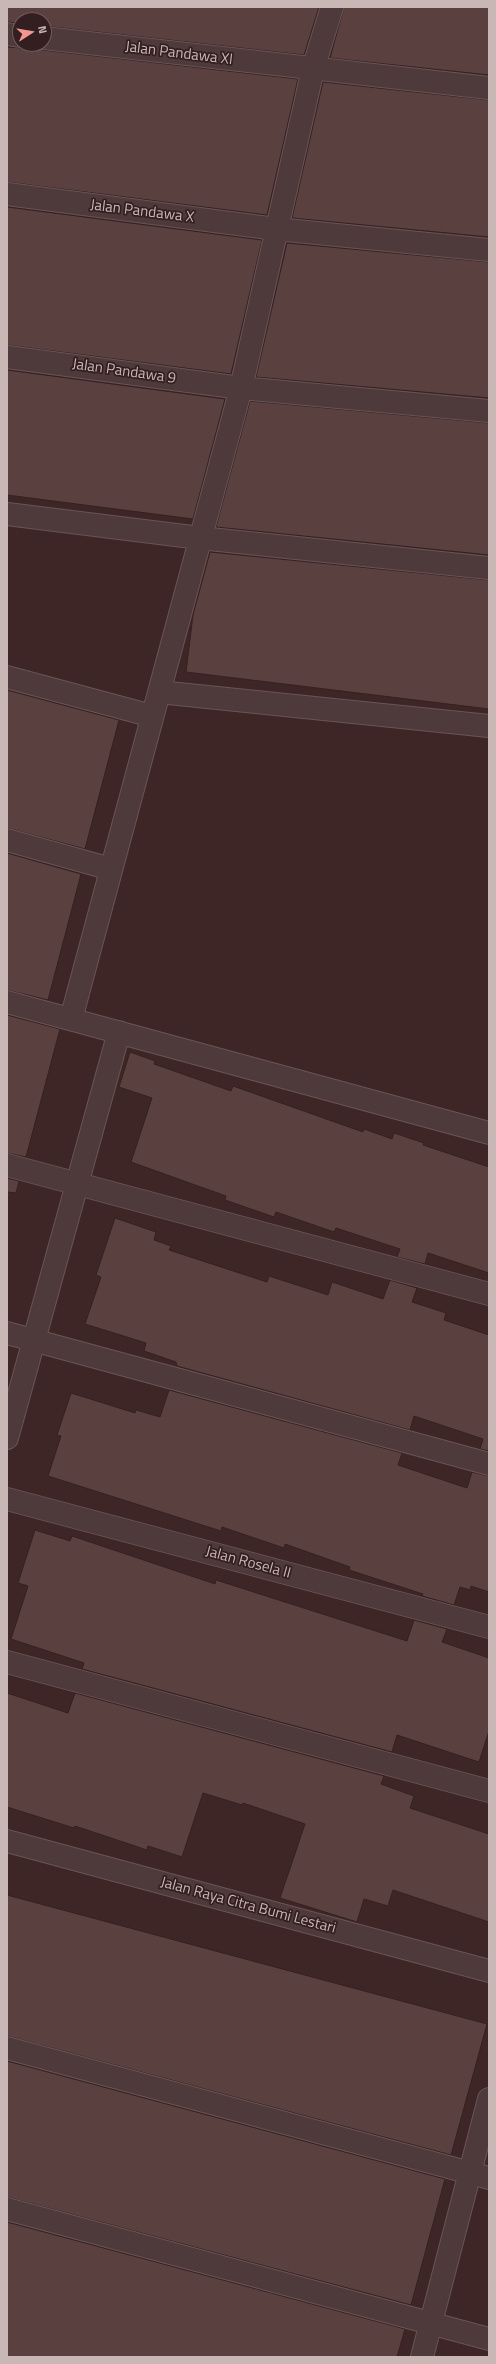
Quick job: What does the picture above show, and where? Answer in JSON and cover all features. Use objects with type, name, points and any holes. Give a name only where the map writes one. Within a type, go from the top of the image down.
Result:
[{"type":"street","points":[[71,1019],[241,388],[276,229],[314,69],[332,7]]},
{"type":"street","name":"Jalan Pandawa XI","points":[[52,39],[489,88]]},
{"type":"street","name":"Jalan Pandawa X","points":[[7,194],[276,229],[489,250]]},
{"type":"street","name":"Jalan Pandawa 9","points":[[7,357],[241,388],[489,412]]},
{"type":"street","points":[[7,514],[200,538],[489,568]]},
{"type":"street","points":[[7,677],[152,716]]},
{"type":"street","points":[[159,692],[489,726]]},
{"type":"street","points":[[7,840],[111,868]]},
{"type":"street","points":[[7,1002],[489,1133]]},
{"type":"street","points":[[7,1438],[119,1032]]},
{"type":"street","points":[[7,1165],[489,1294]]},
{"type":"street","points":[[7,1333],[489,1464]]},
{"type":"street","name":"Jalan Rosela II","points":[[7,1499],[489,1627]]},
{"type":"street","points":[[7,1662],[489,1791]]},
{"type":"street","name":"Jalan Raya Citra Bumi Lestari","points":[[7,1841],[489,1971]]},
{"type":"street","points":[[7,2048],[480,2175]]},
{"type":"street","points":[[422,2357],[431,2323],[480,2175],[489,2099]]},
{"type":"street","points":[[7,2209],[489,2339]]},
{"type":"building","points":[[7,7],[319,7],[304,55],[52,27],[52,12],[12,12],[12,22],[7,22]]},
{"type":"building","points":[[344,7],[489,7],[489,75],[330,58]]},
{"type":"building","points":[[7,47],[12,47],[12,52],[52,51],[298,79],[267,215],[7,182]]},
{"type":"building","points":[[323,82],[489,100],[489,237],[292,218]]},
{"type":"building","points":[[7,207],[262,240],[231,374],[7,345]]},
{"type":"building","points":[[287,243],[489,262],[489,398],[256,377]]},
{"type":"building","points":[[7,370],[225,399],[193,519],[7,495]]},
{"type":"building","points":[[250,401],[489,423],[489,555],[216,527]]},
{"type":"building","points":[[210,552],[489,580],[489,709],[186,672],[193,615]]},
{"type":"building","points":[[7,690],[119,720],[85,849],[7,828]]},
{"type":"building","points":[[7,853],[81,874],[48,1000],[7,990]]},
{"type":"building","points":[[7,1015],[60,1029],[26,1157],[7,1153]]},
{"type":"building","points":[[130,1052],[155,1061],[154,1064],[231,1091],[233,1086],[363,1132],[364,1129],[392,1139],[394,1133],[424,1143],[423,1145],[489,1167],[489,1273],[428,1253],[425,1264],[397,1257],[400,1249],[336,1228],[334,1232],[276,1212],[274,1217],[225,1200],[226,1196],[131,1162],[152,1098],[119,1087]]},
{"type":"building","points":[[7,1178],[19,1181],[16,1193],[7,1192]]},
{"type":"building","points":[[115,1218],[156,1232],[154,1240],[171,1246],[169,1250],[267,1282],[269,1276],[328,1295],[332,1282],[383,1299],[390,1280],[417,1288],[412,1302],[446,1313],[444,1320],[489,1335],[489,1451],[480,1449],[483,1439],[414,1416],[410,1430],[177,1366],[176,1362],[144,1351],[146,1343],[85,1324],[101,1277],[96,1275]]},
{"type":"building","points":[[169,1390],[402,1453],[398,1465],[467,1488],[472,1472],[489,1476],[489,1592],[471,1586],[470,1590],[460,1587],[454,1605],[422,1596],[423,1594],[349,1570],[350,1567],[285,1544],[284,1548],[222,1527],[221,1531],[48,1476],[61,1436],[57,1435],[71,1393],[135,1413],[136,1410],[160,1417]]},
{"type":"building","points":[[35,1530],[70,1541],[72,1536],[215,1584],[216,1580],[407,1641],[414,1620],[447,1629],[442,1642],[489,1658],[489,1731],[479,1762],[397,1735],[392,1752],[82,1669],[84,1663],[11,1639],[28,1586],[18,1583]]},
{"type":"building","points":[[7,1693],[68,1713],[75,1693],[384,1776],[381,1784],[414,1796],[410,1808],[489,1834],[489,1922],[393,1890],[388,1906],[364,1899],[357,1922],[280,1898],[305,1824],[243,1803],[242,1805],[203,1793],[182,1857],[148,1846],[147,1850],[75,1826],[74,1828],[7,1807]]},
{"type":"building","points":[[7,1895],[487,2024],[451,2155],[7,2036]]},
{"type":"building","points":[[7,2061],[445,2179],[411,2305],[7,2197]]},
{"type":"building","points":[[7,2222],[405,2329],[397,2357],[7,2357]]}]
